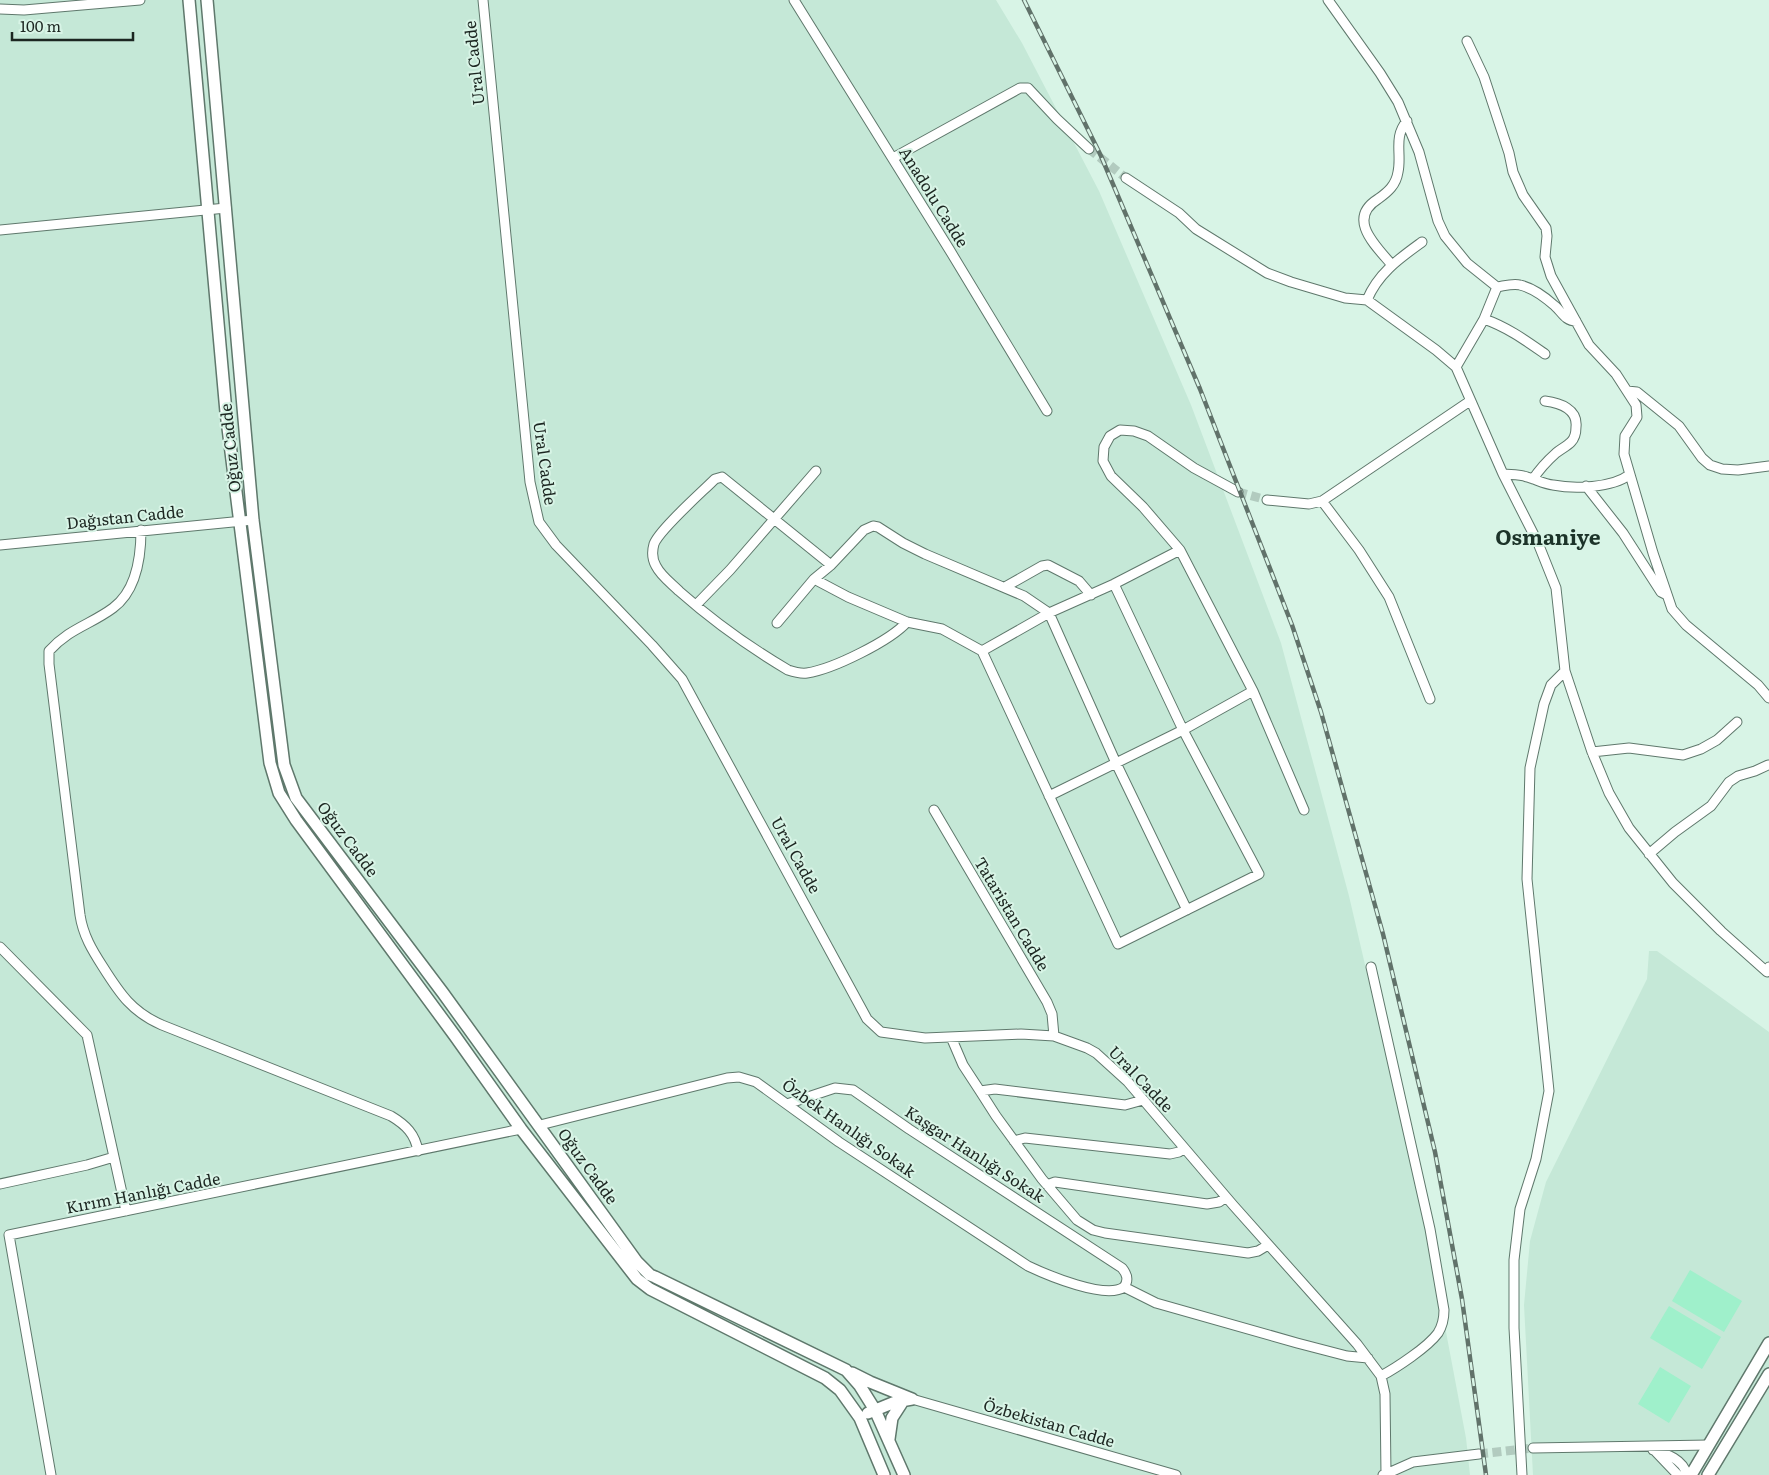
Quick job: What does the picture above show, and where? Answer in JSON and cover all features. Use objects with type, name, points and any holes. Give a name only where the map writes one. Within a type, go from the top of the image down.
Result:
[{"type":"street","points":[[0,9],[24,10],[140,0]]},
{"type":"street","name":"Oğuz Cadde","points":[[189,0],[226,412],[270,763],[279,793],[296,820],[521,1129],[637,1279],[650,1288],[825,1378],[840,1390],[860,1418],[884,1475]]},
{"type":"street","name":"Oğuz Cadde","points":[[207,0],[253,520],[284,766],[296,798],[443,993],[637,1262],[650,1274],[846,1370],[860,1386],[874,1410],[904,1475]]},
{"type":"street","name":"Ural Cadde","points":[[483,0],[530,482],[539,522],[561,552],[652,645],[682,679],[867,1018],[881,1032],[925,1038],[1021,1034],[1054,1036],[1096,1053],[1128,1082],[1226,1197],[1368,1358],[1381,1376],[1385,1394],[1385,1474]]},
{"type":"street","name":"Anadolu Cadde","points":[[794,0],[1047,411]]},
{"type":"street","points":[[1328,0],[1380,73],[1398,102],[1419,152],[1438,221],[1446,236],[1467,263],[1497,287],[1513,284],[1531,289],[1556,306],[1570,321],[1576,321]]},
{"type":"street","points":[[1467,41],[1484,77],[1510,153],[1513,172],[1523,195],[1546,228],[1546,265],[1589,345],[1616,374],[1636,405],[1637,417],[1626,436],[1624,454],[1672,609],[1686,625],[1758,685],[1769,698]]},
{"type":"street","points":[[893,158],[1020,88],[1028,88],[1089,149]]},
{"type":"street","points":[[1392,265],[1367,235],[1364,228],[1364,218],[1365,213],[1372,204],[1388,192],[1394,184],[1398,173],[1399,135],[1401,128],[1407,121]]},
{"type":"street","points":[[1126,178],[1179,213],[1196,229],[1224,248],[1267,273],[1345,298],[1367,300],[1436,350],[1456,367],[1503,474],[1538,543],[1556,588],[1565,671],[1592,752],[1609,794],[1628,828],[1673,883],[1721,931],[1767,972],[1769,968]]},
{"type":"street","points":[[0,230],[226,208]]},
{"type":"street","points":[[1367,300],[1380,276],[1422,242]]},
{"type":"street","points":[[1456,367],[1484,319],[1497,287]]},
{"type":"street","points":[[1484,319],[1517,334],[1546,354]]},
{"type":"street","points":[[1627,391],[1637,392],[1679,426],[1702,458],[1710,465],[1722,469],[1738,470],[1769,466]]},
{"type":"street","points":[[1268,500],[1309,504],[1322,501],[1470,400]]},
{"type":"street","points":[[1532,479],[1552,457],[1573,440],[1576,427],[1577,421],[1574,414],[1566,407],[1545,401]]},
{"type":"street","points":[[1238,492],[1194,468],[1148,436],[1134,431],[1120,430],[1110,436],[1104,447],[1103,461],[1110,476],[1143,507],[1180,550],[1253,692],[1304,810]]},
{"type":"street","points":[[696,605],[730,570],[816,471]]},
{"type":"street","points":[[1503,474],[1521,475],[1554,486],[1613,484],[1629,475]]},
{"type":"street","points":[[831,565],[773,520],[725,478],[719,477],[656,539],[654,545],[654,562],[663,576],[718,624],[788,670],[798,673],[819,669],[843,660],[892,636],[907,622]]},
{"type":"street","points":[[1586,486],[1623,533],[1661,592],[1667,596]]},
{"type":"street","points":[[1322,501],[1359,550],[1389,597],[1430,700]]},
{"type":"street","name":"Dağıstan Cadde","points":[[0,545],[253,520]]},
{"type":"street","points":[[777,623],[814,579],[831,565],[864,530],[873,526],[918,550],[1024,596],[1049,613],[1116,763],[1187,910]]},
{"type":"street","points":[[141,530],[137,567],[131,584],[123,598],[112,609],[60,638],[49,651],[49,664],[80,915],[88,944],[118,992],[128,1004],[143,1016],[391,1116],[410,1131],[418,1151]]},
{"type":"street","points":[[982,652],[1049,613],[1114,584],[1180,550]]},
{"type":"street","points":[[1005,588],[1042,566],[1048,565],[1079,581],[1091,595]]},
{"type":"street","points":[[814,579],[848,597],[907,622],[942,629],[982,652],[1118,944],[1259,874],[1183,730],[1114,584]]},
{"type":"street","points":[[1522,1475],[1514,1328],[1514,1260],[1520,1210],[1536,1159],[1549,1091],[1527,879],[1530,768],[1544,704],[1552,685],[1565,671]]},
{"type":"street","points":[[1049,796],[1183,730],[1253,692]]},
{"type":"street","points":[[1592,752],[1630,748],[1684,755],[1701,749],[1717,740],[1737,722]]},
{"type":"street","points":[[1649,854],[1711,806],[1738,776],[1768,765]]},
{"type":"street","name":"Tataristan Cadde","points":[[934,810],[1047,1002],[1052,1014],[1054,1036]]},
{"type":"street","points":[[0,947],[87,1035],[126,1211]]},
{"type":"street","points":[[1371,967],[1430,1229],[1444,1310],[1441,1327],[1435,1337],[1395,1369],[1381,1376]]},
{"type":"street","points":[[951,1037],[963,1065],[1014,1141],[1047,1185],[1077,1220],[1087,1227],[1099,1232],[1248,1253],[1258,1251],[1268,1245]]},
{"type":"street","name":"Özbek Hanlığı Sokak","points":[[540,1125],[733,1077],[745,1078],[756,1082],[839,1142],[1028,1266],[1056,1278],[1088,1288],[1117,1291],[1124,1286]]},
{"type":"street","name":"Kaşgar Hanlığı Sokak","points":[[787,1104],[835,1088],[853,1090],[1122,1268],[1127,1279],[1127,1283],[1124,1286]]},
{"type":"street","points":[[980,1091],[995,1089],[1125,1105],[1143,1100]]},
{"type":"street","points":[[521,1129],[540,1125]]},
{"type":"street","name":"Kırım Hanlığı Cadde","points":[[51,1475],[9,1235],[521,1129]]},
{"type":"street","points":[[1014,1141],[1025,1138],[1170,1154],[1179,1152],[1184,1148]]},
{"type":"street","points":[[0,1184],[87,1165],[114,1157]]},
{"type":"street","points":[[1047,1185],[1055,1182],[1207,1204],[1219,1202],[1226,1197]]},
{"type":"street","points":[[1124,1286],[1156,1303],[1305,1346],[1347,1356],[1368,1358]]},
{"type":"street","points":[[1691,1475],[1769,1343]]},
{"type":"street","points":[[846,1370],[908,1400]]},
{"type":"street","points":[[1708,1475],[1769,1374]]},
{"type":"street","points":[[860,1418],[874,1410],[908,1400]]},
{"type":"street","points":[[888,1441],[892,1418],[908,1400]]},
{"type":"street","name":"Özbekistan Cadde","points":[[908,1400],[1176,1475]]},
{"type":"street","points":[[1533,1448],[1709,1445]]},
{"type":"street","points":[[1645,1447],[1673,1457],[1684,1467],[1687,1475]]},
{"type":"street","points":[[1655,1451],[1670,1471],[1678,1475]]},
{"type":"street","points":[[1385,1474],[1413,1462],[1479,1454]]},
{"type":"shaded area","points":[[0,0],[996,0],[1022,43],[1099,191],[1191,405],[1281,643],[1349,896],[1427,1231],[1466,1438],[1470,1475],[0,1475]]},
{"type":"shaded area","points":[[1649,951],[1657,951],[1769,1032],[1769,1475],[1533,1475],[1524,1305],[1530,1241],[1546,1182],[1647,979]]},
{"type":"green space","points":[[1690,1270],[1742,1301],[1724,1332],[1672,1301]]},
{"type":"green space","points":[[1669,1306],[1721,1337],[1702,1369],[1650,1338]]},
{"type":"green space","points":[[1660,1367],[1691,1386],[1669,1423],[1638,1404]]},
{"type":"tunnel","points":[[1089,149],[1126,178]]},
{"type":"tunnel","points":[[1238,492],[1267,500]]},
{"type":"tunnel","points":[[1479,1454],[1533,1448]]},
{"type":"railway","points":[[1024,0],[1101,156],[1200,389],[1292,625],[1321,712],[1383,934],[1435,1152],[1462,1299],[1486,1475]]},
{"type":"district","name":"Osmaniye","points":[[1548,538]]}]
